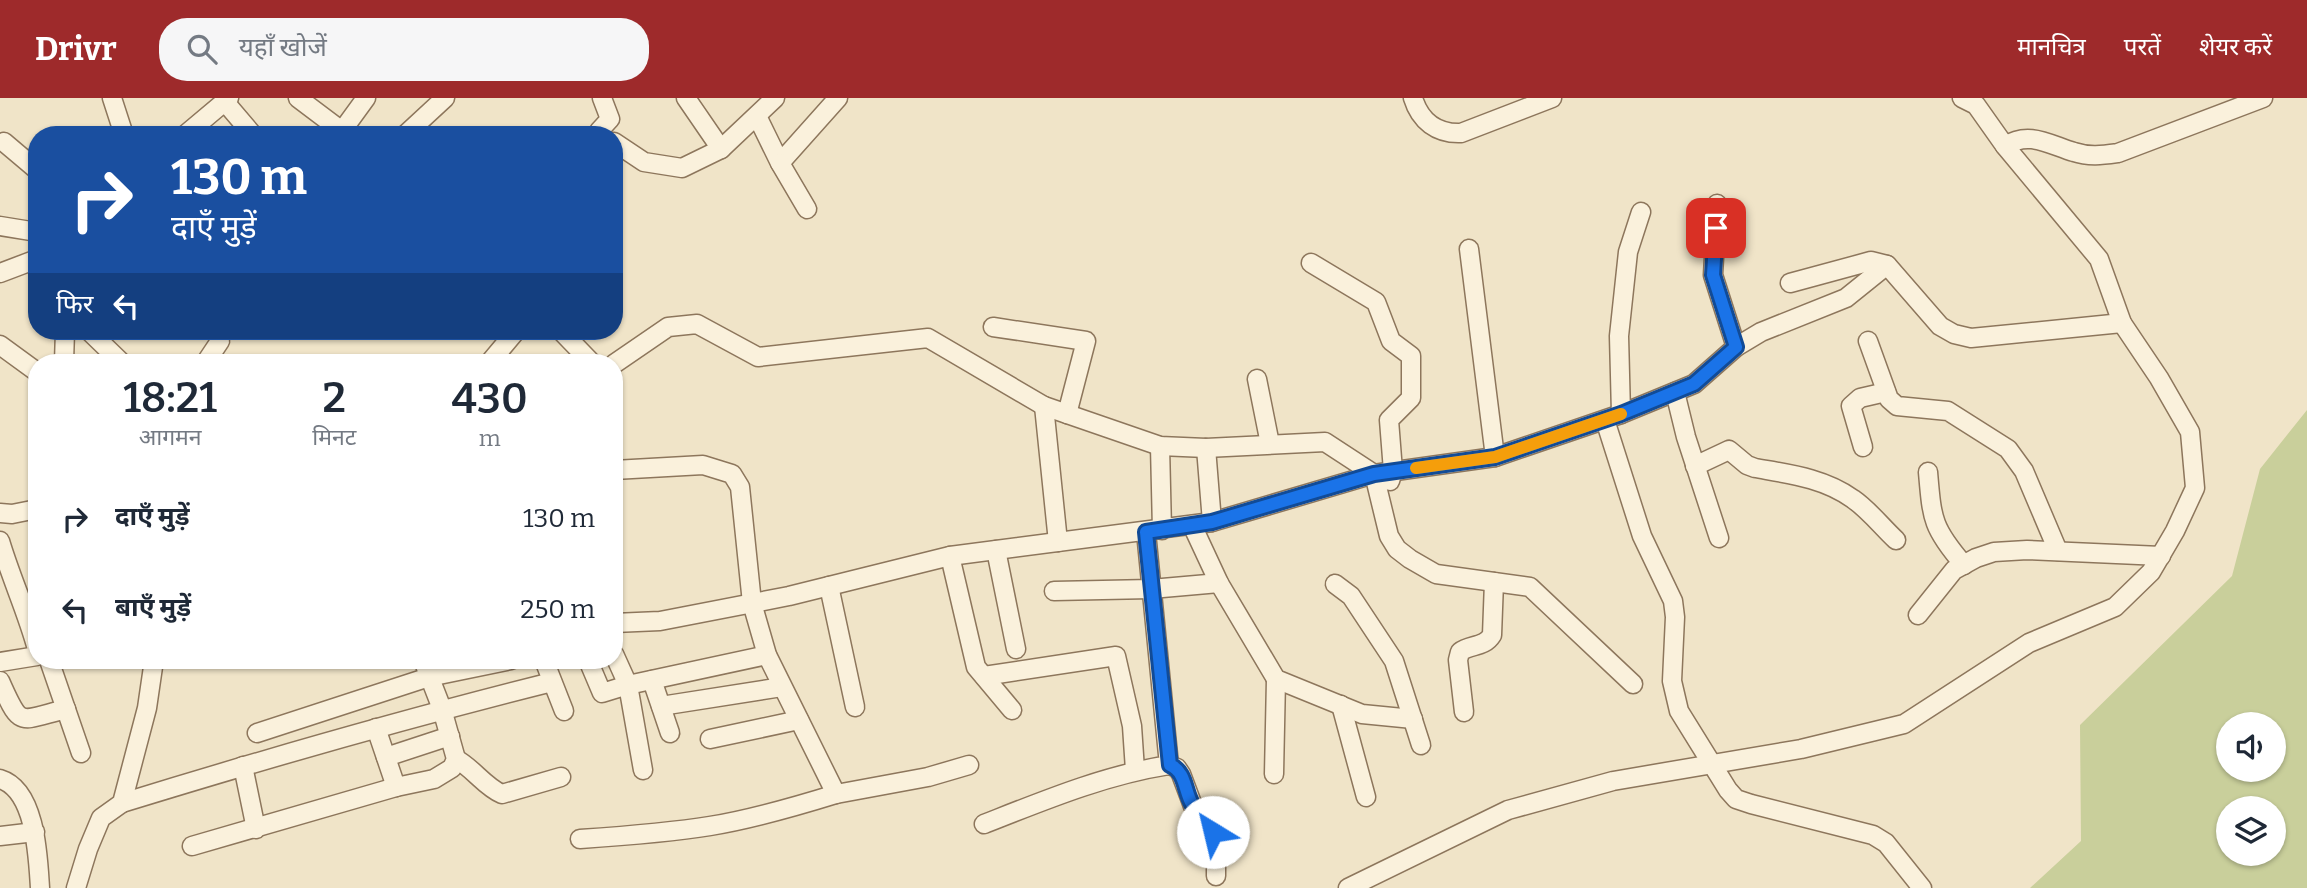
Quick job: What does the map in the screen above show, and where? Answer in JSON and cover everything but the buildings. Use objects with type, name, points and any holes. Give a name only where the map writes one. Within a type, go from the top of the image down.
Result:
[{"type":"street","points":[[112,98],[121,126]]},
{"type":"street","points":[[298,98],[336,126]]},
{"type":"street","points":[[349,126],[366,98]]},
{"type":"street","points":[[427,126],[445,98]]},
{"type":"street","points":[[602,98],[610,119],[604,126]]},
{"type":"street","points":[[686,98],[721,149]]},
{"type":"street","points":[[623,148],[644,162],[682,168],[721,149],[775,98]]},
{"type":"street","points":[[780,163],[838,98]]},
{"type":"street","points":[[1413,98],[1423,119],[1446,134],[1461,133],[1552,98]]},
{"type":"street","points":[[1348,888],[1508,810],[1613,781],[1801,749],[1904,724],[2029,643],[2115,607],[2151,572],[2175,531],[2194,488],[2190,432],[2159,378],[2122,323],[2099,259],[2005,146],[1976,105],[1962,98]]},
{"type":"street","points":[[2005,146],[2024,138],[2039,139],[2085,155],[2118,153],[2263,98]]},
{"type":"street","points":[[196,126],[227,100],[246,126]]},
{"type":"street","points":[[757,116],[807,209]]},
{"type":"street","points":[[4,142],[28,162]]},
{"type":"street","points":[[1717,204],[1713,275],[1736,347]]},
{"type":"street","points":[[1641,212],[1628,252],[1613,417],[1642,536],[1674,601],[1672,681],[1679,710],[1686,726],[1736,799],[1873,835],[1886,842],[1922,888]]},
{"type":"street","points":[[0,226],[28,231]]},
{"type":"street","points":[[1469,249],[1495,457]]},
{"type":"street","points":[[1790,283],[1871,261],[1887,265],[1940,326],[1954,334],[1971,338],[2122,323]]},
{"type":"street","points":[[0,273],[28,262]]},
{"type":"street","points":[[1311,263],[1376,302],[1391,341],[1411,356],[1411,398],[1389,420],[1393,471],[1381,506]]},
{"type":"street","points":[[623,623],[660,621],[752,603],[950,555],[1212,522],[1374,474],[1495,457],[1613,417],[1694,384],[1736,347],[1761,332],[1846,298],[1887,265]]},
{"type":"street","points":[[623,358],[668,327],[697,324],[758,356],[928,338],[1044,406],[1160,446],[1206,448],[1325,442],[1374,474],[1389,536],[1397,550],[1436,574],[1530,587],[1633,684]]},
{"type":"street","points":[[993,327],[1086,341],[1067,414]]},
{"type":"street","points":[[98,340],[113,354]]},
{"type":"street","points":[[497,354],[508,340]]},
{"type":"street","points":[[570,340],[583,354]]},
{"type":"street","points":[[211,354],[220,341]]},
{"type":"street","points":[[1868,341],[1889,399],[1897,406],[1948,411],[2008,449],[2024,471],[2058,551]]},
{"type":"street","points":[[0,345],[28,365]]},
{"type":"street","points":[[1257,379],[1270,444]]},
{"type":"street","points":[[1864,447],[1851,406],[1860,398],[1886,392]]},
{"type":"street","points":[[1675,393],[1718,538]]},
{"type":"street","points":[[1044,406],[1058,542]]},
{"type":"street","points":[[1160,446],[1151,589],[1170,765]]},
{"type":"street","points":[[1206,448],[1212,522]]},
{"type":"street","points":[[1695,466],[1729,450],[1747,465],[1812,479],[1841,491],[1856,501],[1896,540]]},
{"type":"street","points":[[623,469],[703,465],[732,474],[740,487],[752,603],[767,655],[836,794]]},
{"type":"street","points":[[1928,472],[1935,526],[1942,540],[1964,565]]},
{"type":"street","points":[[0,513],[28,511]]},
{"type":"street","points":[[1192,525],[1219,583],[1276,679],[1274,774]]},
{"type":"street","points":[[0,541],[14,585],[28,617]]},
{"type":"street","points":[[996,550],[1016,649]]},
{"type":"street","points":[[1918,615],[1945,580],[1964,565],[1994,552],[2058,551],[2161,556]]},
{"type":"street","points":[[950,555],[976,667],[1012,710]]},
{"type":"street","points":[[1464,712],[1458,660],[1460,652],[1465,648],[1480,646],[1492,635],[1494,582]]},
{"type":"street","points":[[1054,590],[1151,589],[1219,583]]},
{"type":"street","points":[[1335,584],[1351,596],[1394,661],[1421,745]]},
{"type":"street","points":[[829,586],[855,707]]},
{"type":"street","points":[[592,669],[602,693],[767,655]]},
{"type":"street","points":[[984,676],[1115,656],[1132,726],[1135,771]]},
{"type":"street","points":[[0,662],[28,657]]},
{"type":"street","points":[[52,669],[81,753]]},
{"type":"street","points":[[122,803],[147,708],[153,669]]},
{"type":"street","points":[[257,733],[423,669]]},
{"type":"street","points":[[192,846],[434,779],[452,768],[456,759],[442,709],[426,669]]},
{"type":"street","points":[[547,669],[564,711]]},
{"type":"street","points":[[621,669],[628,685],[643,770]]},
{"type":"street","points":[[1276,679],[1362,714],[1413,719]]},
{"type":"street","points":[[652,680],[670,733]]},
{"type":"street","points":[[0,681],[13,712],[20,718],[29,719],[66,709]]},
{"type":"street","points":[[76,888],[88,849],[102,818],[122,803],[442,709],[552,682]]},
{"type":"street","points":[[661,706],[782,687]]},
{"type":"street","points":[[1341,705],[1366,797]]},
{"type":"street","points":[[709,739],[799,720]]},
{"type":"street","points":[[376,728],[396,788]]},
{"type":"street","points":[[386,757],[450,736]]},
{"type":"street","points":[[456,759],[502,794],[561,777]]},
{"type":"street","points":[[580,839],[664,833],[712,826],[768,814],[836,794],[928,777],[969,765]]},
{"type":"street","points":[[984,824],[1069,791],[1135,771],[1170,765],[1177,768],[1181,774],[1189,798],[1216,839],[1216,876]]},
{"type":"street","points":[[243,766],[256,829]]},
{"type":"street","points":[[0,779],[13,785],[22,798],[34,832],[40,888]]},
{"type":"street","points":[[0,836],[34,832]]},
{"type":"green space","points":[[2307,410],[2307,888],[2030,888],[2081,841],[2080,725],[2232,576],[2260,469]]},
{"type":"slow traffic","points":[[1416,468],[1495,457],[1621,414]]},
{"type":"route","points":[[1213,832],[1199,816],[1189,798],[1181,774],[1177,768],[1170,765],[1146,532],[1212,522],[1374,474],[1495,457],[1621,414],[1694,384],[1736,347],[1713,275],[1716,228]]}]
